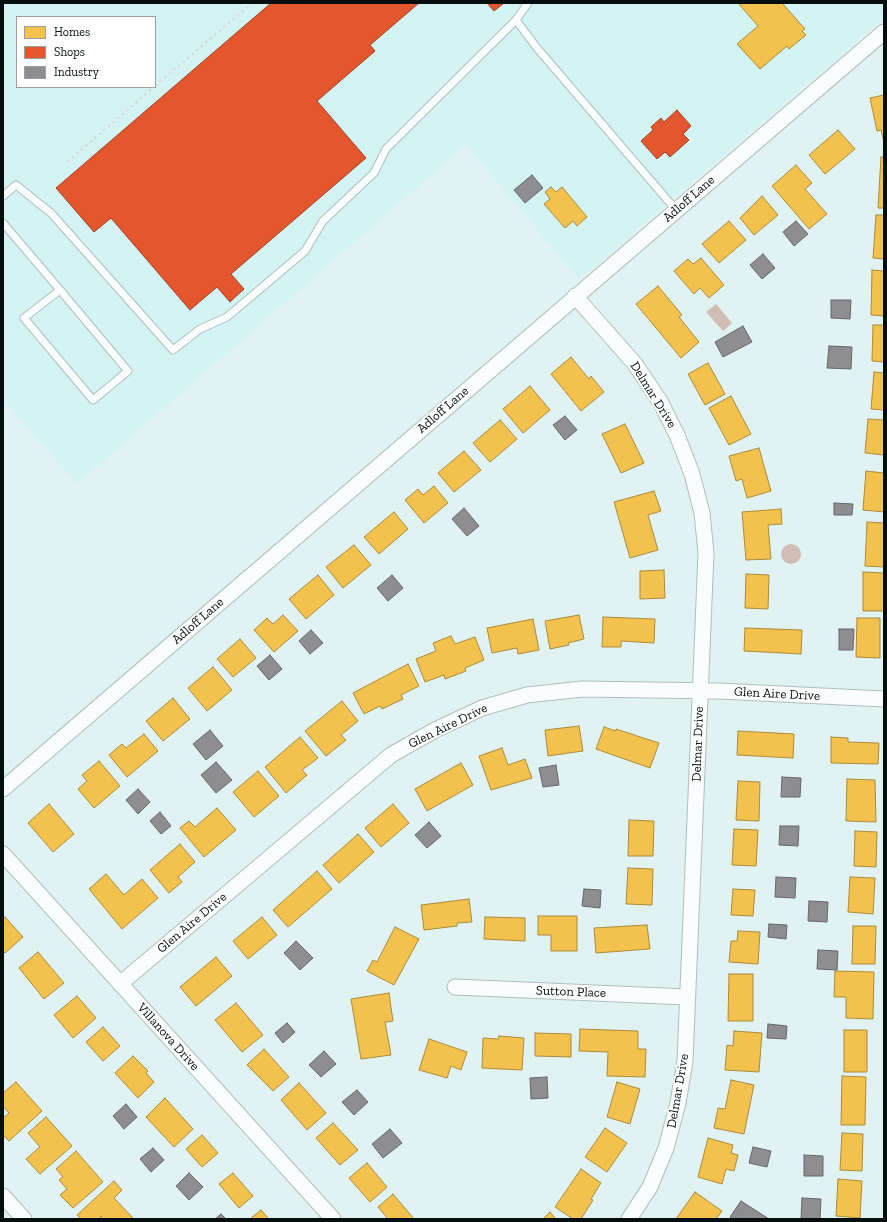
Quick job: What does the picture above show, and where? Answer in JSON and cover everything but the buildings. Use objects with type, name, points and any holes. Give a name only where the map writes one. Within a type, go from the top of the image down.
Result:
[{"type":"street","name":"Adloff Lane","points":[[3,789],[884,32]]},
{"type":"street","name":"Delmar Drive","points":[[575,296],[634,364],[661,403],[677,435],[692,474],[702,513],[706,553],[685,1061],[678,1103],[666,1148],[650,1187],[629,1219]]},
{"type":"street","name":"Glen Aire Drive","points":[[120,984],[391,755],[435,730],[482,708],[527,695],[582,689],[700,691],[884,699]]},
{"type":"street","name":"Villanova Drive","points":[[3,854],[333,1219]]},
{"type":"street","name":"Sutton Place","points":[[455,987],[687,997]]},
{"type":"street","points":[[3,1196],[24,1219]]},
{"type":"lane","points":[[3,196],[16,185],[51,213],[173,350],[200,329],[227,317],[305,251],[323,221],[374,173],[386,149],[516,20],[528,3]]},
{"type":"lane","points":[[516,20],[536,48],[676,210]]},
{"type":"lane","points":[[3,223],[60,290],[128,371],[93,400],[24,318],[60,290]]},
{"type":"path","points":[[156,86],[252,3]]},
{"type":"path","points":[[67,162],[154,88]]},
{"type":"shaded area","points":[[3,3],[884,3],[884,18],[579,279],[466,145],[77,484],[3,399]]},
{"type":"shaded area","points":[[716,304],[732,323],[723,331],[706,312]]},
{"type":"shaded area","points":[[787,544],[795,544],[801,550],[801,558],[795,564],[787,564],[781,558],[781,550]]}]
